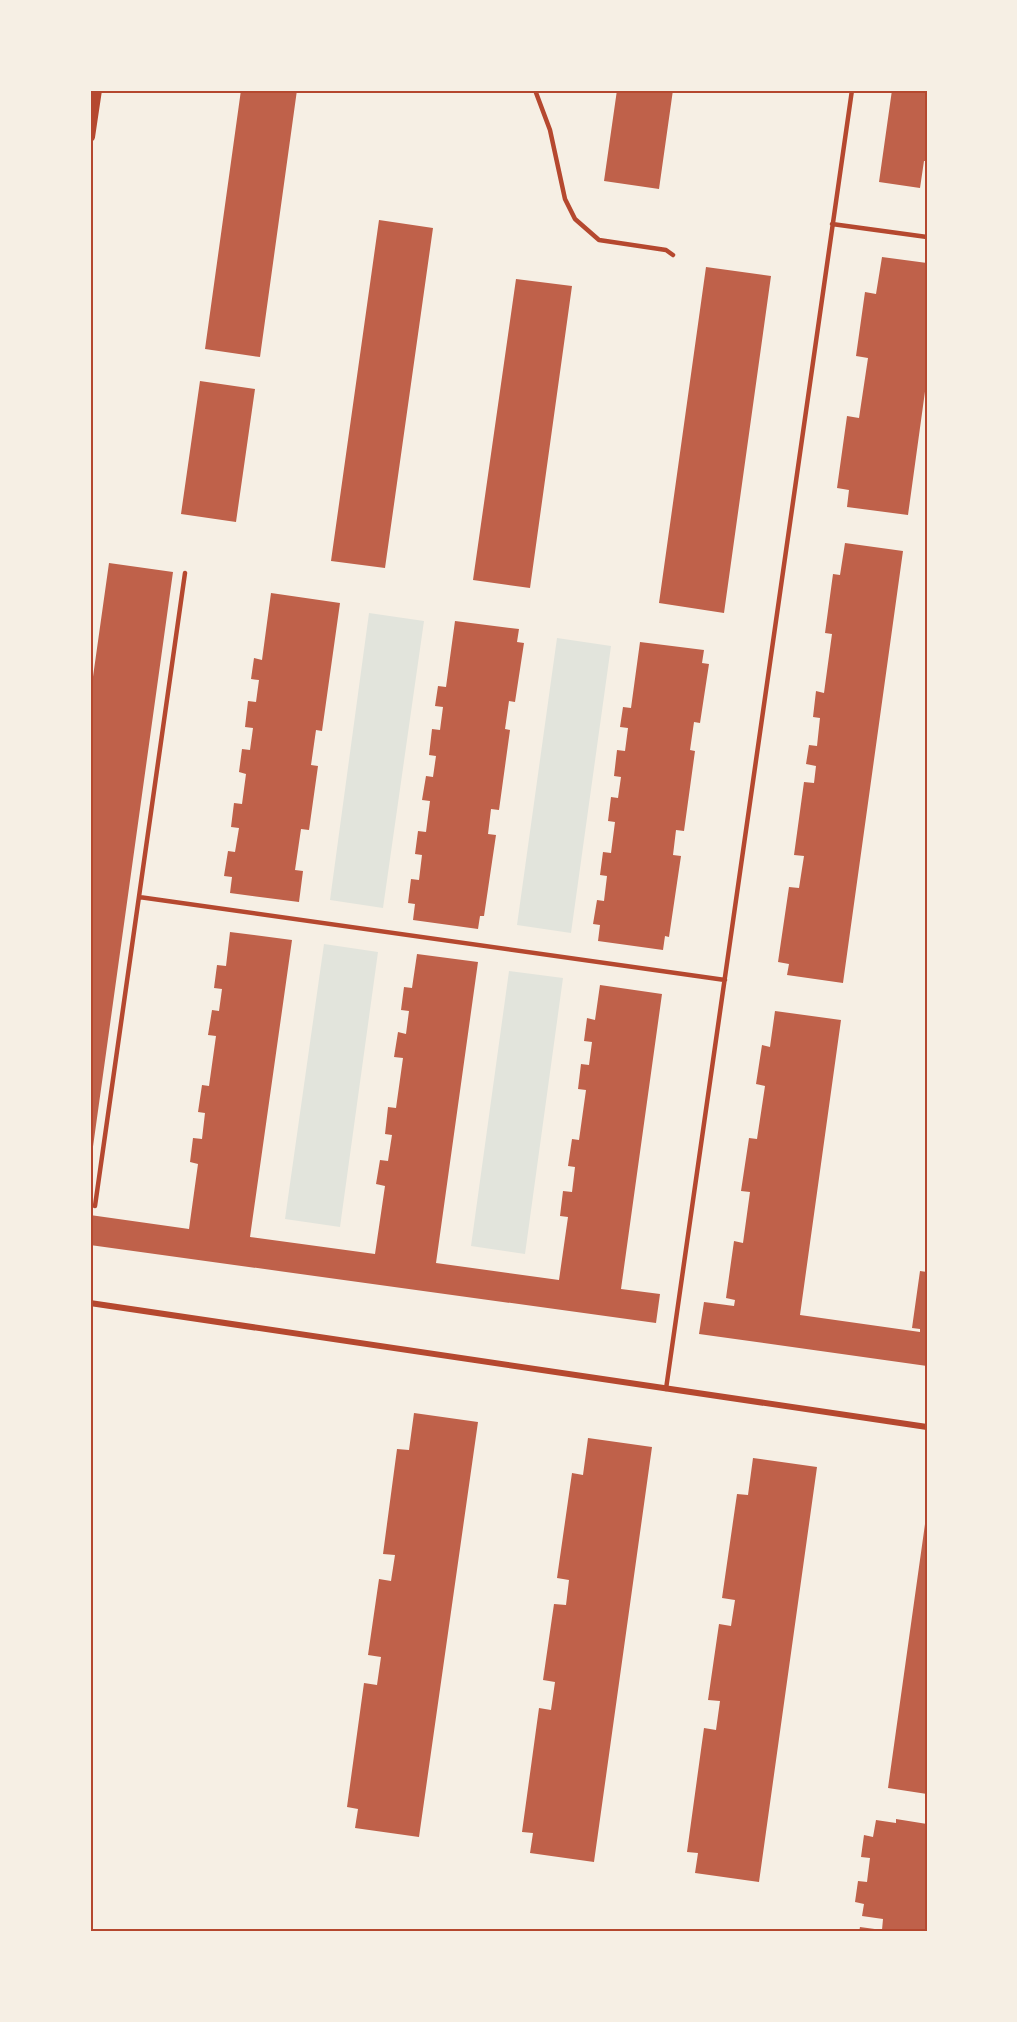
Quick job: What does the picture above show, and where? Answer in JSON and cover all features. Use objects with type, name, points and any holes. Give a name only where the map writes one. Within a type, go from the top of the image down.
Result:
[{"type":"street","points":[[90,137],[97,90]]},
{"type":"street","points":[[90,1303],[927,1427]]},
{"type":"lane","points":[[535,90],[550,130],[565,199],[575,219],[599,240],[666,250],[673,255]]},
{"type":"lane","points":[[666,1389],[852,90]]},
{"type":"lane","points":[[832,224],[927,237]]},
{"type":"lane","points":[[95,1206],[186,573]]},
{"type":"lane","points":[[139,897],[725,980]]},
{"type":"shaded area","points":[[369,613],[424,621],[383,908],[330,900]]},
{"type":"shaded area","points":[[557,638],[611,646],[571,933],[517,925]]},
{"type":"shaded area","points":[[324,944],[378,952],[340,1227],[285,1219]]},
{"type":"shaded area","points":[[509,971],[563,978],[525,1254],[471,1246]]},
{"type":"building","points":[[241,90],[297,90],[260,357],[205,349]]},
{"type":"building","points":[[617,90],[673,90],[659,189],[604,181]]},
{"type":"building","points":[[892,90],[927,90],[927,161],[924,161],[920,188],[879,182]]},
{"type":"building","points":[[379,220],[433,228],[385,568],[331,561]]},
{"type":"building","points":[[882,257],[927,263],[927,377],[908,515],[847,507],[849,490],[837,488],[847,416],[859,418],[868,358],[856,356],[865,292],[876,294]]},
{"type":"building","points":[[706,267],[771,276],[724,613],[659,603]]},
{"type":"building","points":[[516,279],[572,286],[530,588],[473,580]]},
{"type":"building","points":[[200,381],[255,389],[236,522],[181,514]]},
{"type":"building","points":[[845,543],[903,551],[843,983],[787,975],[789,964],[778,962],[789,887],[799,888],[804,856],[794,855],[804,782],[814,783],[816,766],[806,764],[809,745],[817,746],[820,718],[813,717],[816,691],[824,693],[832,634],[825,633],[833,574],[840,575]]},
{"type":"building","points":[[109,563],[173,572],[91,1161],[90,698]]},
{"type":"building","points":[[271,593],[340,603],[322,731],[316,730],[311,765],[318,766],[309,830],[301,829],[295,870],[303,871],[299,902],[230,893],[232,877],[224,876],[228,851],[235,852],[239,828],[231,827],[234,803],[242,804],[246,774],[239,772],[242,749],[250,750],[253,728],[245,727],[248,701],[256,702],[259,680],[251,679],[254,658],[262,660]]},
{"type":"building","points":[[455,621],[519,629],[517,642],[524,643],[515,702],[509,701],[505,729],[510,730],[499,810],[491,809],[488,834],[496,835],[484,916],[480,916],[478,929],[413,920],[415,904],[408,903],[411,879],[419,880],[422,855],[415,854],[418,831],[426,832],[430,801],[422,800],[426,776],[433,777],[436,756],[429,755],[432,729],[440,730],[443,707],[435,706],[438,686],[446,687]]},
{"type":"building","points":[[640,642],[704,650],[702,663],[709,664],[700,723],[694,722],[690,750],[695,751],[684,831],[676,830],[673,855],[681,856],[669,937],[665,936],[663,950],[598,941],[600,925],[593,924],[597,900],[604,901],[607,876],[600,875],[603,852],[611,853],[615,822],[608,821],[611,797],[618,798],[621,777],[614,776],[617,750],[625,751],[628,728],[620,727],[623,707],[631,708]]},
{"type":"building","points":[[230,932],[292,940],[250,1237],[375,1254],[385,1186],[376,1184],[380,1160],[388,1161],[392,1135],[385,1134],[388,1107],[396,1108],[403,1058],[394,1057],[398,1032],[406,1034],[409,1011],[401,1010],[404,987],[412,988],[417,954],[478,962],[436,1263],[559,1280],[568,1217],[560,1216],[563,1191],[572,1192],[575,1167],[568,1166],[572,1139],[579,1140],[586,1090],[578,1089],[581,1064],[589,1065],[592,1042],[584,1041],[587,1018],[595,1020],[600,985],[662,994],[621,1289],[660,1294],[656,1323],[90,1245],[90,1215],[189,1229],[198,1164],[190,1162],[193,1138],[202,1139],[205,1113],[198,1112],[202,1085],[209,1086],[216,1036],[208,1035],[212,1010],[219,1011],[222,989],[214,988],[217,965],[226,966]]},
{"type":"building","points":[[775,1011],[841,1020],[800,1315],[920,1332],[920,1329],[912,1328],[920,1271],[927,1272],[927,1366],[699,1334],[704,1302],[734,1306],[735,1300],[726,1298],[734,1241],[743,1243],[750,1192],[741,1191],[749,1138],[757,1139],[765,1086],[756,1084],[762,1045],[770,1047]]},
{"type":"building","points":[[414,1413],[478,1422],[419,1837],[355,1828],[358,1809],[347,1807],[364,1683],[377,1685],[381,1657],[368,1655],[379,1579],[391,1581],[395,1555],[383,1554],[397,1449],[409,1450]]},
{"type":"building","points":[[588,1438],[652,1447],[594,1862],[530,1853],[533,1833],[522,1832],[539,1708],[551,1710],[555,1682],[543,1680],[554,1604],[566,1605],[569,1580],[557,1578],[572,1473],[583,1475]]},
{"type":"building","points":[[753,1458],[817,1467],[759,1882],[695,1873],[698,1853],[687,1852],[704,1728],[716,1730],[720,1701],[708,1700],[719,1624],[731,1626],[735,1600],[722,1598],[737,1494],[748,1495]]},
{"type":"building","points":[[927,1517],[927,1794],[888,1788]]},
{"type":"building","points":[[896,1819],[927,1824],[925,1932],[859,1932],[860,1927],[882,1930],[883,1919],[862,1916],[864,1904],[855,1902],[858,1881],[867,1882],[870,1858],[861,1857],[864,1835],[873,1837],[876,1820],[896,1823]]}]
